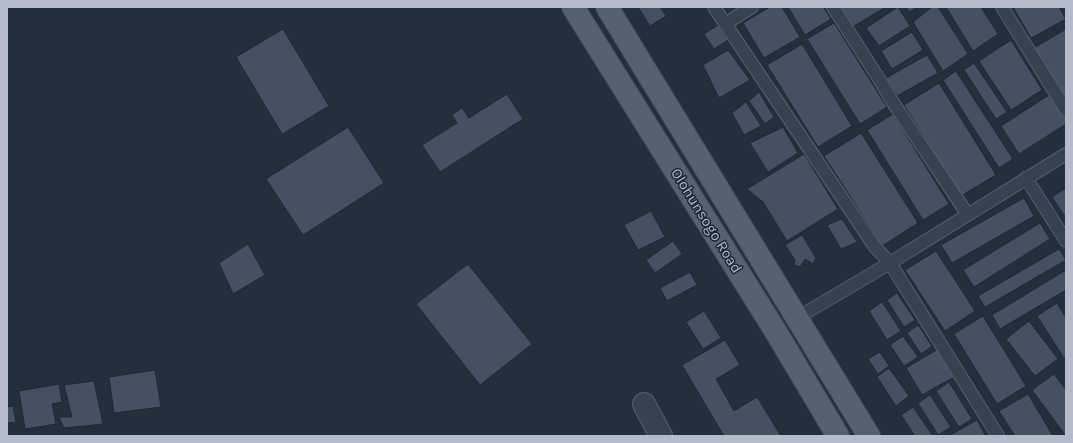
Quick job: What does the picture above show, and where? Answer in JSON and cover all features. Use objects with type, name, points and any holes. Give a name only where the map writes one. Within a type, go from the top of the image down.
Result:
[{"type":"main road","name":"Olohunsogo Road","points":[[573,7],[776,332],[838,436]]},
{"type":"main road","name":"Olohunsogo Road","points":[[607,7],[648,77],[869,436]]},
{"type":"main road","points":[[626,93],[648,77]]},
{"type":"street","points":[[644,404],[661,436]]},
{"type":"lane","points":[[714,7],[875,247],[890,263],[998,436]]},
{"type":"lane","points":[[725,24],[752,7]]},
{"type":"lane","points":[[833,7],[892,101],[968,215]]},
{"type":"lane","points":[[1002,7],[1066,110]]},
{"type":"lane","points":[[797,318],[890,263],[1066,154]]},
{"type":"lane","points":[[1026,178],[1066,240]]},
{"type":"building","points":[[638,7],[660,7],[666,16],[650,26]]},
{"type":"building","points":[[770,7],[782,7],[800,37],[764,58],[743,23]]},
{"type":"building","points":[[788,7],[823,7],[831,19],[805,35]]},
{"type":"building","points":[[835,7],[886,7],[849,29]]},
{"type":"building","points":[[898,7],[910,26],[879,46],[866,28]]},
{"type":"building","points":[[906,7],[917,7],[909,12]]},
{"type":"building","points":[[932,7],[938,7],[968,54],[943,71],[913,22]]},
{"type":"building","points":[[946,7],[981,7],[998,34],[973,51]]},
{"type":"building","points":[[1013,7],[1059,7],[1066,19],[1031,38]]},
{"type":"building","points":[[834,23],[887,107],[860,124],[807,39]]},
{"type":"building","points":[[718,25],[728,40],[714,49],[704,34]]},
{"type":"building","points":[[283,29],[329,106],[282,134],[236,57]]},
{"type":"building","points":[[1066,29],[1066,105],[1032,49]]},
{"type":"building","points":[[912,32],[923,50],[892,69],[881,51]]},
{"type":"building","points":[[1011,40],[1042,90],[1011,110],[979,61]]},
{"type":"building","points":[[802,44],[852,126],[818,147],[767,65]]},
{"type":"building","points":[[728,50],[750,80],[719,98],[703,65]]},
{"type":"building","points":[[927,55],[938,73],[897,96],[886,78]]},
{"type":"building","points":[[974,63],[1007,112],[996,119],[964,70]]},
{"type":"building","points":[[956,71],[1013,159],[999,168],[943,80]]},
{"type":"building","points":[[939,83],[996,175],[961,196],[904,105]]},
{"type":"building","points":[[759,92],[774,117],[765,124],[749,101]]},
{"type":"building","points":[[1052,93],[1066,115],[1066,124],[1019,154],[1001,126]]},
{"type":"building","points":[[507,94],[523,119],[440,172],[422,145],[457,123],[452,115],[462,108],[469,118]]},
{"type":"building","points":[[746,102],[761,126],[744,135],[732,113]]},
{"type":"building","points":[[893,114],[949,204],[923,220],[867,130]]},
{"type":"building","points":[[348,127],[384,183],[303,235],[266,179]]},
{"type":"building","points":[[783,127],[798,153],[768,172],[750,143]]},
{"type":"building","points":[[861,133],[918,223],[882,246],[824,156]]},
{"type":"building","points":[[804,154],[838,209],[787,241],[763,202],[747,189]]},
{"type":"building","points":[[1066,188],[1066,218],[1052,197]]},
{"type":"building","points":[[1024,198],[1034,216],[952,263],[941,245]]},
{"type":"building","points":[[651,211],[665,237],[638,250],[624,225]]},
{"type":"building","points":[[842,219],[857,242],[841,249],[827,225]]},
{"type":"building","points":[[1040,223],[1050,239],[974,287],[963,270]]},
{"type":"building","points":[[802,235],[816,258],[813,264],[805,259],[800,267],[794,265],[795,260],[785,245]]},
{"type":"building","points":[[673,241],[682,254],[655,273],[646,260]]},
{"type":"building","points":[[248,244],[265,275],[233,294],[219,263]]},
{"type":"building","points":[[1059,249],[1066,260],[985,307],[978,296]]},
{"type":"building","points":[[936,251],[975,311],[945,331],[905,270]]},
{"type":"building","points":[[468,264],[532,344],[480,385],[416,304]]},
{"type":"building","points":[[1066,270],[1066,290],[1000,329],[992,315]]},
{"type":"building","points":[[690,272],[697,285],[667,301],[660,288]]},
{"type":"building","points":[[897,293],[915,320],[904,327],[887,300]]},
{"type":"building","points":[[882,302],[901,331],[887,340],[869,311]]},
{"type":"building","points":[[1057,303],[1066,318],[1066,356],[1064,358],[1037,316]]},
{"type":"building","points":[[704,311],[721,338],[703,349],[686,322]]},
{"type":"building","points":[[983,316],[1026,386],[997,404],[954,334]]},
{"type":"building","points":[[1029,321],[1058,359],[1035,376],[1006,339]]},
{"type":"building","points":[[918,325],[932,346],[921,354],[907,333]]},
{"type":"building","points":[[903,336],[918,357],[904,366],[890,345]]},
{"type":"building","points":[[725,340],[740,365],[716,379],[734,411],[757,397],[781,436],[724,436],[682,365]]},
{"type":"building","points":[[938,349],[954,377],[922,395],[906,368]]},
{"type":"building","points":[[880,352],[889,366],[878,374],[868,359]]},
{"type":"building","points":[[889,368],[909,396],[896,406],[877,377]]},
{"type":"building","points":[[155,370],[161,407],[114,413],[109,377]]},
{"type":"building","points":[[1054,374],[1066,390],[1066,436],[1032,390]]},
{"type":"building","points":[[94,381],[103,424],[64,428],[59,417],[72,417],[64,385]]},
{"type":"building","points":[[949,382],[972,419],[959,427],[936,391]]},
{"type":"building","points":[[59,384],[62,402],[52,404],[56,424],[25,429],[19,391]]},
{"type":"building","points":[[1028,394],[1053,436],[1015,436],[999,411]]},
{"type":"building","points":[[930,395],[951,427],[938,435],[918,403]]},
{"type":"building","points":[[13,406],[16,422],[7,423],[7,407]]},
{"type":"building","points":[[913,407],[933,436],[915,436],[901,415]]},
{"type":"building","points":[[977,420],[985,435],[949,436]]}]
